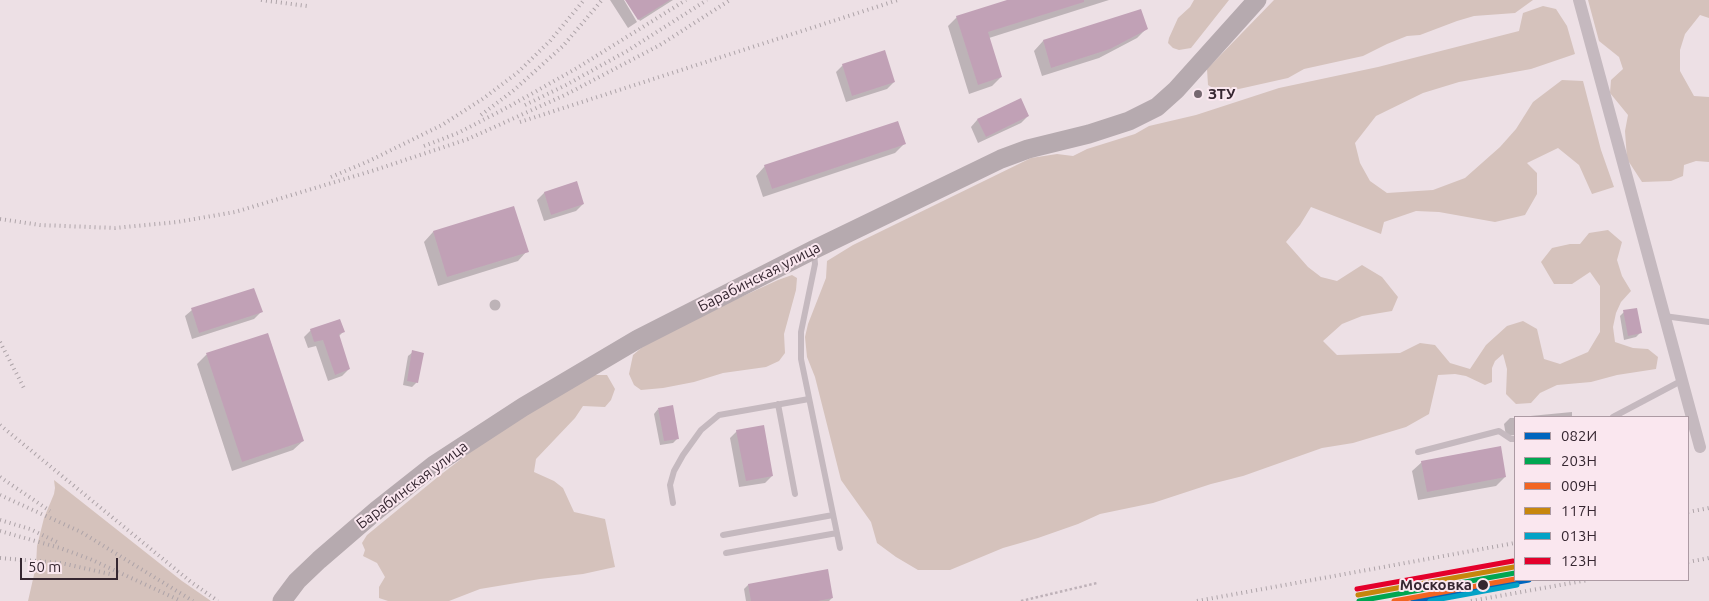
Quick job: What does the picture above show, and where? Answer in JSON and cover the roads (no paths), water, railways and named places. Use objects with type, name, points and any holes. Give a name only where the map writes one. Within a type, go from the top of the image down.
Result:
[{"type":"main road","name":"Барабинская улица","points":[[282,601],[318,560],[377,510],[434,465],[523,407],[638,339],[813,250],[1001,159],[1129,121],[1157,107],[1176,90],[1257,0]]},
{"type":"street","points":[[1579,0],[1700,447]]},
{"type":"lane","points":[[813,250],[815,264],[801,332],[801,359],[840,548]]},
{"type":"lane","points":[[1663,315],[1709,322]]},
{"type":"lane","points":[[1615,416],[1681,382]]},
{"type":"lane","points":[[673,503],[670,485],[674,471],[683,455],[702,430],[719,415],[809,399]]},
{"type":"lane","points":[[778,404],[795,494]]},
{"type":"lane","points":[[1418,452],[1499,431],[1514,439]]},
{"type":"lane","points":[[722,535],[833,514]]},
{"type":"lane","points":[[726,553],[837,533]]},
{"type":"railway","points":[[261,0],[307,6]]},
{"type":"railway","points":[[331,177],[369,161],[442,125],[484,98],[517,73],[550,41],[584,0]]},
{"type":"railway","points":[[481,115],[514,90],[563,46],[602,0]]},
{"type":"railway","points":[[424,146],[458,133],[510,106],[577,68],[686,0]]},
{"type":"railway","points":[[525,105],[566,85],[627,51],[707,0]]},
{"type":"railway","points":[[0,219],[40,225],[115,228],[177,222],[235,212],[375,170],[468,139],[565,95],[660,45],[730,0]]},
{"type":"railway","points":[[520,122],[898,0]]},
{"type":"railway","points":[[0,342],[24,388]]},
{"type":"railway","points":[[0,425],[191,582],[218,601]]},
{"type":"railway","points":[[0,477],[50,511]]},
{"type":"railway","points":[[0,495],[81,532],[193,601]]},
{"type":"railway","points":[[1689,512],[1709,508]]},
{"type":"railway","points":[[0,520],[30,529],[57,542]]},
{"type":"railway","points":[[0,531],[60,548],[90,559],[181,601]]},
{"type":"railway","points":[[1197,601],[1514,543]]},
{"type":"railway","points":[[0,558],[61,563],[110,574]]},
{"type":"railway","points":[[1689,562],[1709,558]]},
{"type":"railway","points":[[1471,601],[1582,581]]},
{"type":"place","name":"ЗТУ","points":[[1198,94]]},
{"type":"place","name":"Московка","points":[[1483,585]]}]
